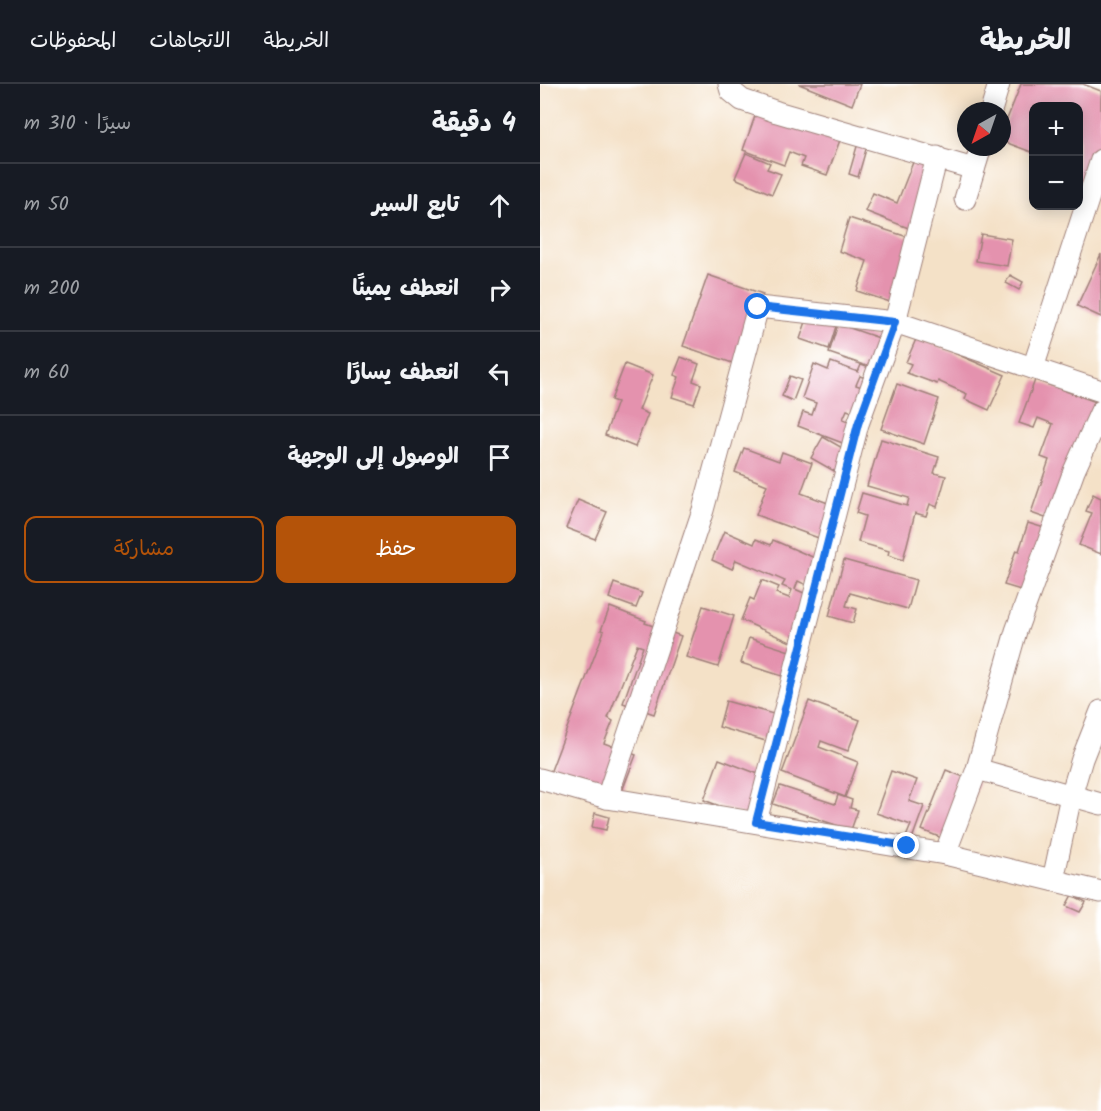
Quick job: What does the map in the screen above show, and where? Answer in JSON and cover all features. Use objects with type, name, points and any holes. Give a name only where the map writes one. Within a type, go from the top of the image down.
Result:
[{"type":"street","points":[[729,84],[731,91],[742,100],[974,169]]},
{"type":"street","points":[[994,102],[999,84]]},
{"type":"street","points":[[965,199],[978,156]]},
{"type":"street","points":[[756,822],[858,424],[895,322],[937,157]]},
{"type":"street","points":[[1034,368],[1101,160]]},
{"type":"street","points":[[607,798],[703,510],[758,307],[895,322],[1101,391]]},
{"type":"street","points":[[945,854],[977,769],[1016,631],[1074,471],[1101,411]]},
{"type":"street","points":[[1053,880],[1071,796],[1082,759],[1101,711]]},
{"type":"street","points":[[977,769],[1101,804]]},
{"type":"street","points":[[540,779],[607,798],[945,854],[1101,892]]},
{"type":"building","points":[[799,84],[860,84],[852,105]]},
{"type":"building","points":[[1021,84],[1083,84],[1101,91],[1101,165],[1083,192],[1083,102],[1029,102],[1029,151],[1011,144],[1011,109]]},
{"type":"building","points":[[760,102],[843,132],[827,175],[801,166],[804,158],[789,152],[784,165],[743,150]]},
{"type":"building","points":[[860,136],[869,139],[858,177],[849,174]]},
{"type":"building","points":[[917,152],[939,161],[916,231],[865,211],[873,193],[897,203]]},
{"type":"building","points":[[746,153],[770,163],[767,169],[781,174],[772,194],[735,178]]},
{"type":"building","points":[[849,218],[920,241],[899,305],[857,291],[867,261],[839,251]]},
{"type":"building","points":[[981,234],[1012,239],[1007,266],[976,261]]},
{"type":"building","points":[[1101,254],[1101,317],[1077,306]]},
{"type":"building","points":[[708,275],[763,294],[752,329],[744,367],[683,346]]},
{"type":"building","points":[[1010,275],[1023,282],[1019,290],[1006,283]]},
{"type":"building","points":[[808,316],[836,326],[829,349],[800,339]]},
{"type":"building","points":[[838,324],[885,340],[875,369],[829,353]]},
{"type":"building","points":[[917,337],[1005,375],[989,410],[965,399],[967,394],[938,381],[937,384],[907,373],[911,364],[906,362]]},
{"type":"building","points":[[681,357],[699,364],[693,381],[701,384],[694,404],[672,397],[679,377],[674,375]]},
{"type":"building","points":[[831,362],[858,372],[861,365],[872,369],[868,379],[860,376],[856,385],[871,390],[861,415],[847,410],[843,419],[861,426],[853,447],[798,426],[803,412],[812,415],[816,403],[802,398],[814,364],[828,370]]},
{"type":"building","points":[[625,364],[653,375],[639,410],[648,414],[635,447],[605,435],[617,402],[611,400]]},
{"type":"building","points":[[790,376],[801,380],[793,401],[782,396]]},
{"type":"building","points":[[1035,380],[1096,402],[1054,521],[1031,513],[1049,460],[1041,457],[1053,424],[1038,418],[1034,428],[1019,423]]},
{"type":"building","points":[[897,384],[939,399],[924,444],[881,429]]},
{"type":"building","points":[[823,437],[853,454],[841,475],[811,458]]},
{"type":"building","points":[[881,439],[939,457],[934,473],[946,476],[937,507],[930,504],[926,516],[915,513],[903,560],[888,555],[889,551],[858,542],[865,516],[856,513],[862,493],[907,506],[909,498],[867,486]]},
{"type":"building","points":[[744,448],[779,461],[782,452],[812,463],[801,493],[836,506],[824,540],[756,515],[767,485],[735,472]]},
{"type":"building","points":[[1093,494],[1101,498],[1101,554],[1079,545],[1092,513],[1086,511]]},
{"type":"building","points":[[578,500],[607,512],[595,539],[566,528]]},
{"type":"building","points":[[1028,523],[1051,530],[1031,593],[1004,585]]},
{"type":"building","points":[[724,531],[754,544],[756,539],[771,545],[773,540],[824,562],[813,588],[798,581],[795,589],[815,598],[795,644],[741,620],[750,598],[754,600],[762,580],[779,587],[776,593],[789,598],[792,590],[782,586],[785,581],[736,560],[732,569],[712,560]]},
{"type":"building","points":[[844,560],[916,580],[908,609],[850,593],[846,606],[857,609],[853,623],[829,616]]},
{"type":"building","points":[[614,583],[642,593],[636,608],[609,598]]},
{"type":"building","points":[[703,606],[734,616],[718,667],[686,657]]},
{"type":"building","points":[[610,607],[681,636],[654,714],[623,703],[643,647],[637,645],[608,718],[613,721],[604,743],[636,755],[619,799],[550,773],[604,631],[601,630]]},
{"type":"building","points":[[749,638],[799,654],[792,679],[741,663]]},
{"type":"building","points":[[726,701],[777,715],[769,742],[719,727]]},
{"type":"building","points":[[809,701],[860,720],[848,751],[821,741],[819,747],[858,762],[845,797],[782,773]]},
{"type":"building","points":[[719,759],[761,775],[746,816],[704,800]]},
{"type":"building","points":[[946,770],[979,783],[954,843],[922,830]]},
{"type":"building","points":[[891,771],[917,780],[909,801],[924,806],[912,839],[906,837],[911,825],[876,813]]},
{"type":"building","points":[[780,786],[835,804],[838,795],[852,800],[850,808],[858,810],[851,830],[773,804]]},
{"type":"building","points":[[595,813],[609,817],[606,830],[592,827]]},
{"type":"building","points":[[1072,895],[1086,902],[1080,912],[1066,906]]},
{"type":"route","points":[[758,307],[895,322],[858,424],[756,822],[907,846]]}]
